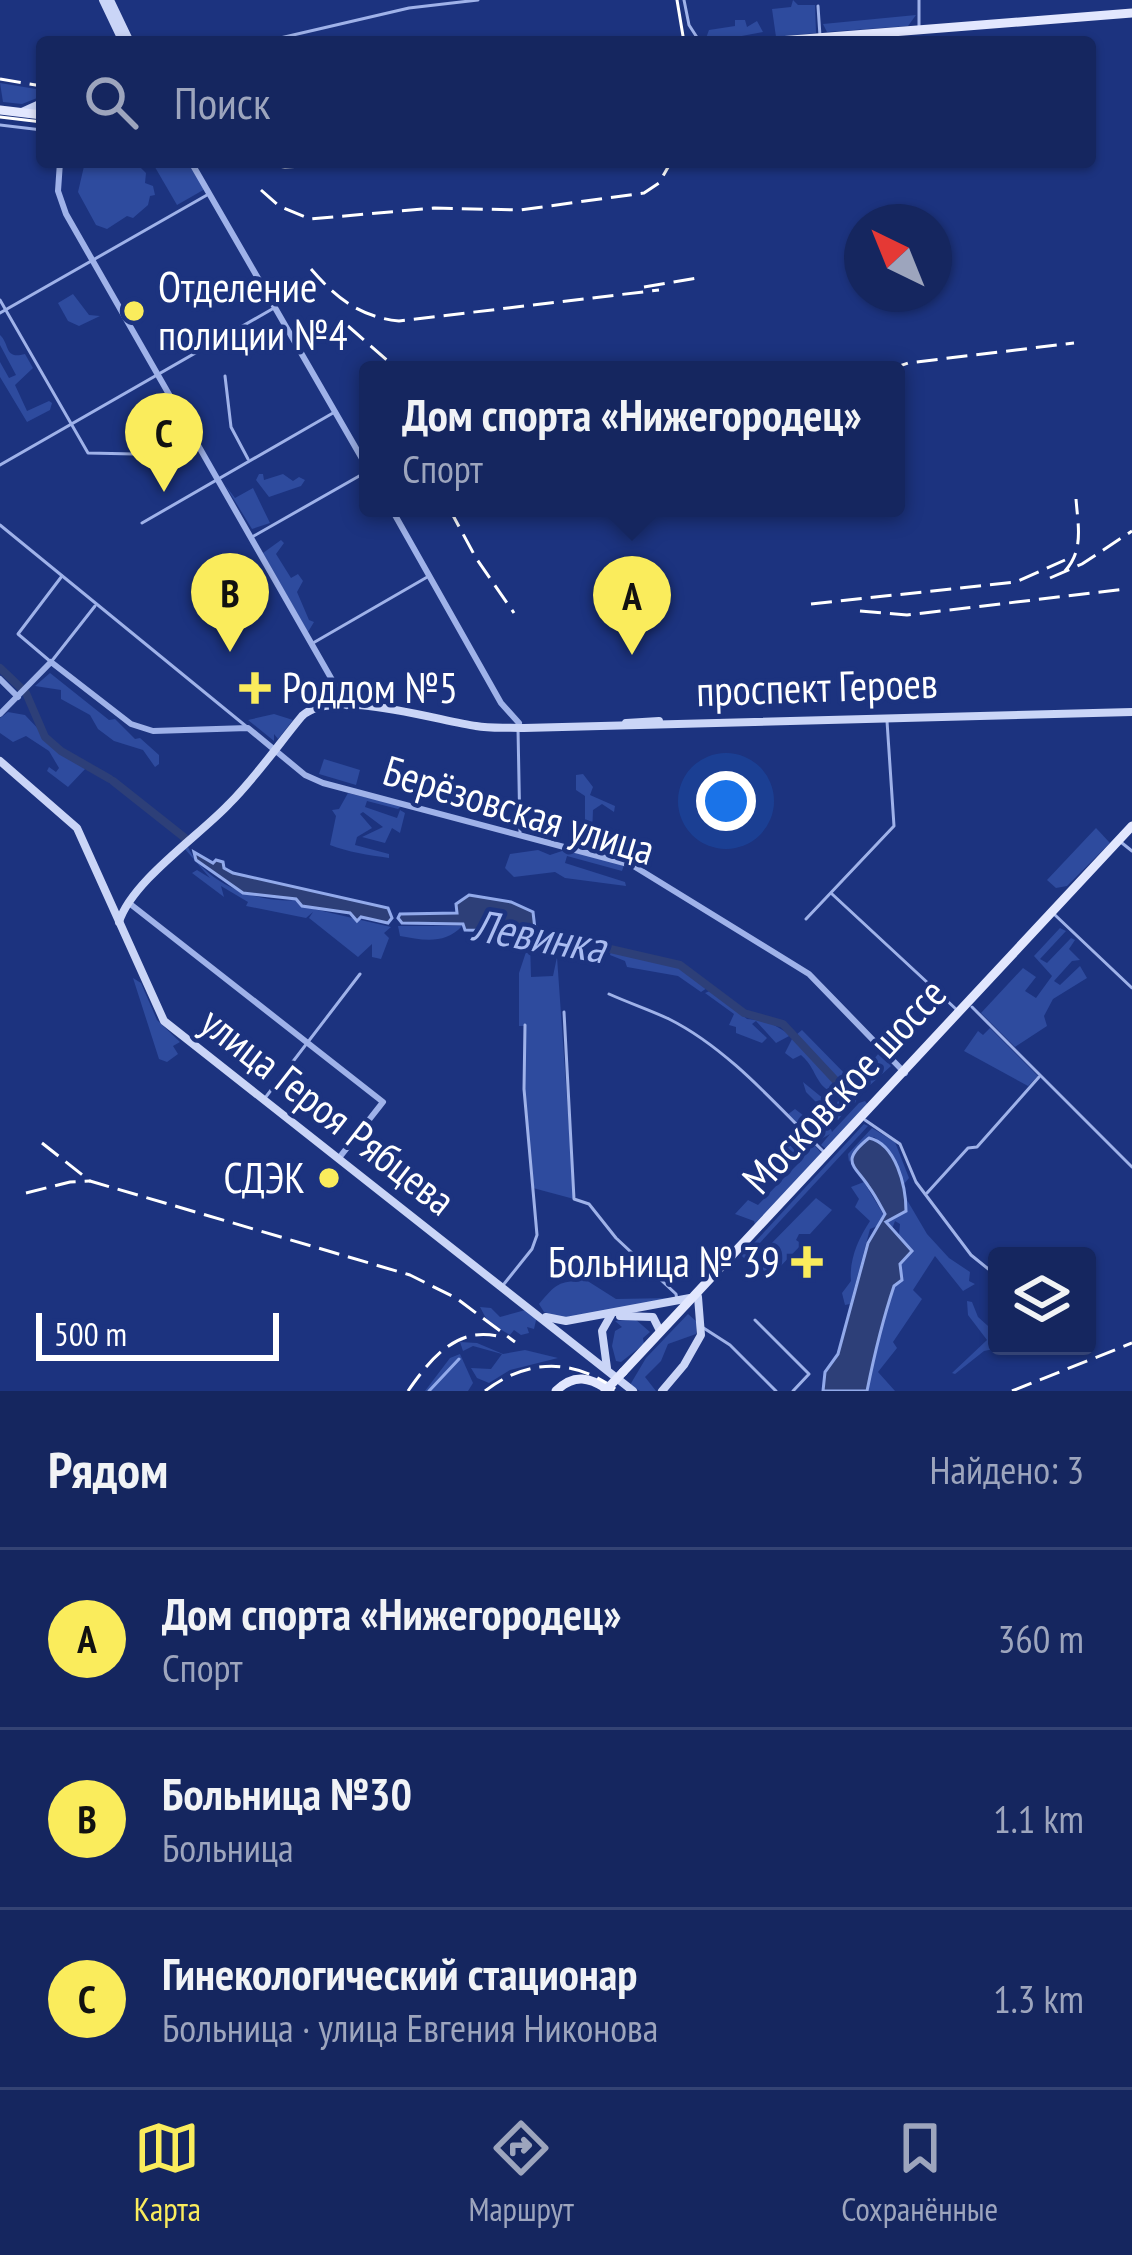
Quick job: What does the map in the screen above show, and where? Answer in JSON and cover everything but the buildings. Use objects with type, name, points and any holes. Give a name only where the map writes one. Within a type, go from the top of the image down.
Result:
[{"type":"main road","points":[[106,0],[123,36]]},
{"type":"main road","points":[[832,36],[1132,13]]},
{"type":"main road","points":[[21,112],[36,106]]},
{"type":"main road","points":[[0,110],[36,114]]},
{"type":"main road","points":[[119,922],[129,903],[192,834],[230,804],[309,709],[326,705],[390,708],[499,727]]},
{"type":"main road","name":"проспект Героев","points":[[499,727],[1132,710]]},
{"type":"main road","name":"проспект Героев","points":[[519,725],[1132,710]]},
{"type":"main road","name":"улица Героя Рябцева","points":[[0,761],[77,828],[164,1021],[572,1341]]},
{"type":"main road","name":"Московское шоссе","points":[[905,1073],[1132,829]]},
{"type":"main road","name":"Московское шоссе","points":[[609,1391],[1132,829]]},
{"type":"main road","points":[[110,901],[129,903]]},
{"type":"main road","name":"Московское шоссе","points":[[624,1374],[863,1118]]},
{"type":"main road","points":[[539,1314],[555,1321],[582,1318],[697,1296],[701,1323],[693,1353],[662,1391]]},
{"type":"main road","points":[[679,1318],[689,1312],[701,1323]]},
{"type":"main road","points":[[613,1314],[653,1317],[660,1324],[660,1333]]},
{"type":"main road","points":[[602,1331],[613,1314]]},
{"type":"main road","points":[[582,1318],[598,1323],[608,1370]]},
{"type":"main road","points":[[582,1318],[568,1329],[572,1341],[633,1391]]},
{"type":"main road","points":[[584,1351],[593,1353],[602,1344]]},
{"type":"main road","points":[[556,1391],[566,1381],[579,1378],[609,1391]]},
{"type":"street","points":[[289,36],[410,8],[478,0]]},
{"type":"street","points":[[684,0],[696,36]]},
{"type":"street","points":[[919,0],[919,29]]},
{"type":"street","points":[[818,6],[820,36]]},
{"type":"street","points":[[0,125],[36,129]]},
{"type":"street","points":[[60,168],[59,200],[347,706]]},
{"type":"street","points":[[194,168],[359,454]]},
{"type":"street","points":[[3,311],[209,193]]},
{"type":"street","points":[[0,300],[88,453],[134,454],[185,425]]},
{"type":"street","points":[[0,465],[275,307]]},
{"type":"street","points":[[225,376],[231,427],[250,462]]},
{"type":"street","points":[[142,523],[335,412]]},
{"type":"street","points":[[250,538],[359,475]]},
{"type":"street","points":[[396,517],[501,703],[519,725],[520,835]]},
{"type":"street","points":[[0,525],[248,728]]},
{"type":"street","points":[[62,576],[18,634],[51,662],[141,729],[248,728]]},
{"type":"street","points":[[312,644],[430,576]]},
{"type":"street","points":[[0,714],[51,662],[96,604]]},
{"type":"street","points":[[0,679],[18,697]]},
{"type":"street","points":[[326,705],[339,692]]},
{"type":"street","points":[[499,727],[501,703]]},
{"type":"street","points":[[806,919],[894,826],[887,719]]},
{"type":"street","name":"Берёзовская улица","points":[[248,728],[316,781],[632,865],[809,974],[905,1073]]},
{"type":"street","points":[[1122,843],[1132,851]]},
{"type":"street","points":[[830,893],[959,1012]]},
{"type":"street","points":[[129,903],[383,1102],[339,1158]]},
{"type":"street","points":[[1053,914],[1132,988]]},
{"type":"street","points":[[264,1100],[360,974]]},
{"type":"street","points":[[609,994],[699,1038],[826,1154]]},
{"type":"street","points":[[970,1006],[1132,1167]]},
{"type":"street","points":[[564,1012],[574,1198],[589,1204],[616,1238],[676,1294],[677,1302]]},
{"type":"street","points":[[503,1285],[532,1250],[537,1235],[524,1089],[525,1025]]},
{"type":"street","points":[[926,1194],[968,1148],[977,1147],[1041,1075]]},
{"type":"street","points":[[863,1118],[900,1144],[913,1177],[971,1255],[988,1269]]},
{"type":"street","points":[[755,1320],[809,1374],[793,1391]]},
{"type":"street","points":[[701,1323],[776,1391]]},
{"type":"shaded area","points":[[793,0],[798,5],[815,5],[816,33],[776,36],[772,9],[791,7]]},
{"type":"shaded area","points":[[916,15],[908,26],[827,32],[823,24]]},
{"type":"shaded area","points":[[735,20],[745,20],[747,27],[757,21],[763,32],[707,36],[709,30],[735,26]]},
{"type":"shaded area","points":[[0,83],[36,89],[36,98],[22,104],[3,102]]},
{"type":"shaded area","points":[[84,168],[141,168],[155,195],[133,218],[127,216],[107,229],[96,225],[78,192]]},
{"type":"shaded area","points":[[155,168],[193,168],[205,189],[177,205]]},
{"type":"shaded area","points":[[73,294],[89,315],[100,316],[79,326],[68,321],[58,303]]},
{"type":"shaded area","points":[[0,335],[10,353],[25,354],[33,368],[15,385],[27,411],[52,403],[50,410],[27,422],[0,377],[0,362],[9,378],[16,375],[0,345]]},
{"type":"shaded area","points":[[259,474],[264,480],[283,474],[293,481],[305,480],[301,486],[269,497],[256,480]]},
{"type":"shaded area","points":[[225,485],[235,498],[253,488],[270,523],[252,529]]},
{"type":"shaded area","points":[[281,540],[284,543],[276,554],[291,578],[298,574],[303,581],[297,592],[314,622],[308,632],[263,553]]},
{"type":"shaded area","points":[[50,673],[135,739],[140,738],[159,755],[159,764],[155,767],[143,750],[114,741],[98,729],[90,715],[61,699],[61,690],[35,686]]},
{"type":"shaded area","points":[[8,712],[25,715],[61,753],[87,767],[68,787],[47,771],[59,768],[49,751],[26,736],[13,742],[0,733],[0,718]]},
{"type":"shaded area","points":[[274,714],[293,720],[278,739],[274,734],[274,741],[248,720]]},
{"type":"shaded area","points":[[324,759],[360,770],[356,785],[319,774]]},
{"type":"shaded area","points":[[583,774],[593,787],[590,795],[615,806],[614,812],[602,804],[593,810],[588,841],[585,796],[576,790],[576,775]]},
{"type":"shaded area","points":[[348,793],[401,806],[367,801],[365,807],[397,818],[400,810],[405,813],[400,833],[392,828],[385,843],[362,837],[383,827],[360,814],[372,828],[357,837],[355,845],[389,854],[389,858],[330,845],[336,816],[332,810],[339,809]]},
{"type":"shaded area","points":[[1096,828],[1110,843],[1067,886],[1056,888],[1047,880]]},
{"type":"shaded area","points":[[184,848],[206,871],[249,894],[296,900],[301,906],[391,927],[384,933],[389,938],[381,959],[372,957],[372,944],[358,957],[309,918],[313,912],[306,918],[246,906],[248,902],[221,886],[224,897],[192,873],[197,870],[210,878]]},
{"type":"shaded area","points":[[538,850],[550,855],[565,850],[624,865],[622,871],[567,856],[565,863],[626,886],[565,878],[555,872],[514,877],[505,868],[510,854]]},
{"type":"shaded area","points":[[194,852],[213,863],[223,862],[233,873],[388,908],[392,918],[388,923],[361,917],[357,921],[350,913],[302,906],[296,899],[243,893],[196,860]]},
{"type":"shaded area","points":[[469,895],[511,902],[533,912],[535,929],[528,937],[514,931],[465,930],[463,924],[402,923],[398,918],[400,914],[457,913],[456,904]]},
{"type":"shaded area","points":[[398,926],[462,926],[433,940],[400,936]]},
{"type":"shaded area","points":[[1060,928],[1066,931],[1040,959],[1047,963],[1071,938],[1075,940],[1069,949],[1080,960],[1072,961],[1054,981],[1060,985],[1080,966],[1087,978],[1053,999],[1044,1016],[1047,1026],[1015,1047],[981,1013],[1023,968],[1036,977],[1025,991],[1036,998],[1052,976],[1034,956]]},
{"type":"shaded area","points":[[530,940],[531,977],[553,976],[557,957],[574,1199],[533,1188],[524,1089],[525,1026],[519,1026],[519,973]]},
{"type":"shaded area","points":[[611,951],[679,966],[707,988],[701,992],[678,976],[627,967]]},
{"type":"shaded area","points":[[133,978],[141,983],[157,1020],[180,1042],[173,1046],[178,1054],[167,1062],[159,1059]]},
{"type":"shaded area","points":[[712,990],[747,1019],[767,1021],[791,1035],[776,1043],[756,1021],[752,1024],[767,1038],[762,1043],[736,1033],[736,1027],[729,1025],[734,1014],[705,993]]},
{"type":"shaded area","points":[[990,1028],[1038,1076],[1028,1086],[964,1051],[978,1031],[983,1035]]},
{"type":"shaded area","points":[[802,1030],[850,1079],[879,1053],[891,1066],[855,1103],[826,1088],[801,1055],[793,1059],[785,1053],[793,1037],[849,1095],[796,1035]]},
{"type":"shaded area","points":[[803,1082],[830,1104],[838,1101],[847,1109],[838,1120],[826,1113],[823,1121],[832,1132],[859,1103],[868,1105],[826,1149],[821,1145],[830,1134],[816,1142],[787,1115],[795,1109],[808,1119],[817,1103]]},
{"type":"shaded area","points":[[864,1124],[868,1126],[745,1259],[742,1256]]},
{"type":"shaded area","points":[[872,1128],[895,1142],[909,1178],[904,1184],[893,1155],[874,1137],[857,1148],[849,1162],[848,1154]]},
{"type":"shaded area","points":[[869,1138],[886,1148],[898,1167],[906,1211],[886,1222],[912,1251],[900,1264],[902,1280],[894,1286],[867,1391],[823,1391],[825,1372],[838,1354],[868,1243],[885,1214],[852,1163],[854,1153]]},
{"type":"shaded area","points":[[810,1140],[822,1154],[755,1225],[735,1214],[748,1200],[758,1205],[777,1185],[753,1177],[760,1169],[769,1171],[767,1158],[790,1145],[796,1152],[775,1174],[781,1181],[800,1162],[802,1141]]},
{"type":"shaded area","points":[[864,1182],[886,1219],[906,1211],[907,1200],[927,1234],[970,1272],[969,1281],[975,1284],[963,1291],[935,1256],[913,1290],[922,1299],[893,1342],[897,1348],[878,1372],[895,1391],[867,1391],[894,1286],[903,1280],[900,1264],[912,1251],[899,1235],[900,1224],[895,1221],[892,1229],[880,1225],[870,1229],[850,1304],[845,1305],[842,1293],[851,1281],[855,1250],[870,1221],[855,1207],[859,1199],[851,1187]]},
{"type":"shaded area","points":[[816,1198],[832,1210],[810,1234],[799,1234],[796,1240],[802,1244],[773,1274],[764,1271],[759,1262],[762,1253]]},
{"type":"shaded area","points":[[586,1280],[616,1299],[673,1298],[562,1318],[544,1312],[539,1304],[554,1288]]},
{"type":"shaded area","points":[[967,1301],[988,1326],[988,1350],[955,1374],[987,1340],[968,1315]]},
{"type":"shaded area","points":[[480,1307],[491,1308],[500,1317],[529,1309],[537,1316],[534,1329],[527,1327],[529,1333],[521,1335],[514,1330],[510,1335],[488,1322]]},
{"type":"shaded area","points":[[688,1314],[697,1322],[696,1334],[668,1344],[661,1361],[645,1377],[656,1391],[630,1385],[646,1358]]},
{"type":"shaded area","points":[[635,1319],[650,1332],[644,1344],[616,1361],[612,1346],[615,1331],[622,1327],[615,1321]]},
{"type":"shaded area","points":[[460,1342],[477,1343],[503,1354],[525,1350],[558,1358],[510,1370],[489,1383],[477,1378],[471,1368],[491,1369],[502,1354],[473,1346],[463,1351]]},
{"type":"shaded area","points":[[460,1354],[473,1383],[468,1391],[425,1391],[450,1358]]},
{"type":"waterway","name":"Левинка","points":[[0,668],[22,689]]},
{"type":"waterway","name":"Левинка","points":[[26,693],[45,737],[110,779]]},
{"type":"waterway","name":"Левинка","points":[[113,781],[185,838]]},
{"type":"waterway","name":"Левинка","points":[[530,927],[680,965],[744,1013],[783,1024],[851,1097]]},
{"type":"waterway","points":[[429,1391],[459,1359]]},
{"type":"tram line","points":[[677,0],[683,36]]},
{"type":"tram line","points":[[0,117],[36,121]]},
{"type":"railway","points":[[0,79],[36,85]]},
{"type":"railway","points":[[261,190],[279,206],[310,219],[434,208],[520,210],[644,193],[659,183],[668,168]]},
{"type":"railway","points":[[311,269],[350,304],[399,321],[659,290]]},
{"type":"railway","points":[[644,287],[697,278]]},
{"type":"railway","points":[[348,326],[388,361]]},
{"type":"railway","points":[[905,364],[1074,343]]},
{"type":"railway","points":[[1065,571],[1077,546],[1076,499]]},
{"type":"railway","points":[[454,517],[514,613]]},
{"type":"railway","points":[[1050,578],[1082,564],[1132,531]]},
{"type":"railway","points":[[811,604],[1016,582],[1065,560]]},
{"type":"railway","points":[[860,611],[907,615],[1126,589]]},
{"type":"railway","points":[[42,1143],[90,1181],[410,1275],[456,1298],[515,1342]]},
{"type":"railway","points":[[26,1193],[90,1181]]},
{"type":"railway","points":[[408,1391],[426,1367],[460,1339],[473,1335],[504,1338]]},
{"type":"railway","points":[[1012,1391],[1132,1343]]},
{"type":"railway","points":[[485,1391],[518,1372],[552,1366],[585,1372],[618,1391]]},
{"type":"place","name":"Отделение полиции №4","points":[[134,311]]},
{"type":"place","name":"Гинекологический стационар","points":[[164,492]]},
{"type":"place","name":"Больница №30","points":[[230,652]]},
{"type":"place","name":"Дом спорта «Нижегородец»","points":[[632,655]]},
{"type":"place","name":"Роддом №5","points":[[255,688]]},
{"type":"place","name":"СДЭК","points":[[329,1178]]},
{"type":"place","name":"Больница № 39","points":[[807,1262]]}]
